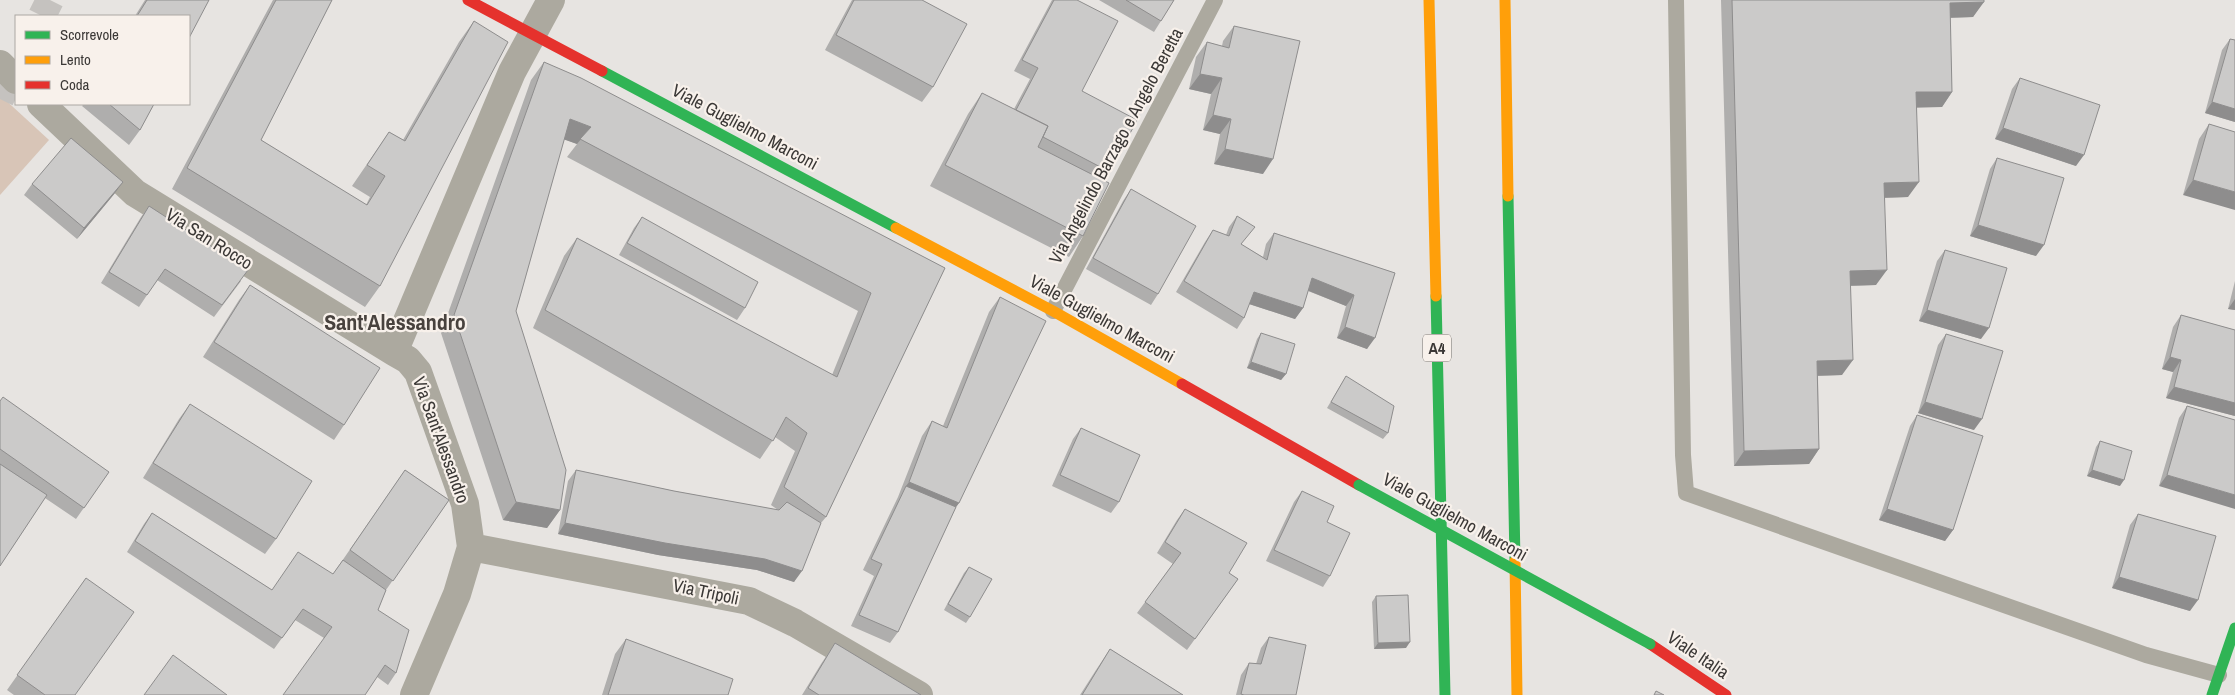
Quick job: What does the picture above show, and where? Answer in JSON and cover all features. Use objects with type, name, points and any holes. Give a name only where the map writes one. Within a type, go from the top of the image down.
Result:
[{"type":"main road","name":"Viale Guglielmo Marconi","points":[[468,0],[524,23],[1053,311],[1359,485],[1650,644]]},
{"type":"main road","name":"A4","points":[[1429,0],[1445,695]]},
{"type":"main road","points":[[1505,0],[1517,695]]},
{"type":"main road","points":[[2212,695],[2235,628]]},
{"type":"main road","name":"Viale Italia","points":[[1650,644],[1726,695]]},
{"type":"street","points":[[394,352],[490,123],[524,23],[551,0]]},
{"type":"street","points":[[0,64],[15,79]]},
{"type":"street","name":"Via San Rocco","points":[[42,105],[135,193],[394,352]]},
{"type":"street","name":"Via Sant'Alessandro","points":[[394,352],[408,360],[418,372],[465,504],[471,547],[457,594],[414,695]]},
{"type":"street","name":"Via Tripoli","points":[[471,547],[750,601],[795,623],[919,695]]},
{"type":"lane","name":"Via Angelindo Barzago e Angelo Beretta","points":[[1053,311],[1215,0]]},
{"type":"lane","points":[[1676,0],[1683,446],[1686,494],[2146,655],[2219,675]]},
{"type":"shaded area","points":[[0,95],[49,140],[0,195]]},
{"type":"building","points":[[147,0],[209,0],[190,36],[190,15],[138,15]]},
{"type":"building","points":[[276,0],[332,0],[261,140],[367,205],[385,176],[367,165],[389,132],[405,141],[474,21],[508,42],[380,286],[187,168]]},
{"type":"building","points":[[854,0],[922,0],[967,24],[933,87],[836,35]]},
{"type":"building","points":[[1054,0],[1077,0],[1118,21],[1082,91],[1137,120],[1110,172],[1043,137],[1048,126],[1016,110],[1038,68],[1022,60]]},
{"type":"building","points":[[1126,0],[1174,0],[1161,21]]},
{"type":"building","points":[[1732,0],[1984,0],[1984,2],[1950,3],[1952,92],[1916,92],[1919,182],[1884,183],[1887,270],[1850,271],[1853,360],[1817,361],[1819,449],[1744,451]]},
{"type":"building","points":[[1234,26],[1300,41],[1273,159],[1225,149],[1231,119],[1213,115],[1222,78],[1200,74],[1207,42],[1229,48]]},
{"type":"building","points":[[2230,39],[2235,40],[2235,109],[2212,102]]},
{"type":"building","points":[[544,62],[581,78],[945,268],[826,517],[784,487],[807,433],[786,417],[773,441],[545,310],[577,238],[837,377],[871,293],[580,139],[591,127],[570,119],[516,311],[566,470],[560,510],[516,502],[454,315]]},
{"type":"building","points":[[2020,78],[2100,105],[2084,155],[2003,128]]},
{"type":"building","points":[[982,93],[1048,126],[1038,147],[1109,183],[1083,236],[945,165]]},
{"type":"building","points":[[110,105],[153,105],[140,130]]},
{"type":"building","points":[[2209,124],[2235,132],[2235,192],[2193,180]]},
{"type":"building","points":[[71,138],[123,182],[84,228],[32,184]]},
{"type":"building","points":[[1997,158],[2064,178],[2044,245],[1978,225]]},
{"type":"building","points":[[1131,189],[1196,226],[1158,294],[1093,258]]},
{"type":"building","points":[[149,206],[248,270],[222,305],[165,269],[147,295],[109,272]]},
{"type":"building","points":[[1237,216],[1255,227],[1241,244],[1267,260],[1274,233],[1395,273],[1375,338],[1345,327],[1354,295],[1312,278],[1303,308],[1254,292],[1244,318],[1184,281],[1213,230],[1229,236]]},
{"type":"building","points":[[642,217],[758,282],[745,308],[627,243]]},
{"type":"building","points":[[1945,250],[2007,268],[1989,328],[1927,310]]},
{"type":"building","points":[[250,285],[380,368],[344,425],[214,342]]},
{"type":"building","points":[[1000,297],[1046,321],[959,503],[909,482],[932,421],[947,428]]},
{"type":"building","points":[[2181,315],[2235,330],[2235,403],[2174,387],[2181,360],[2170,357]]},
{"type":"building","points":[[1261,333],[1295,344],[1286,374],[1251,362]]},
{"type":"building","points":[[1946,334],[2003,351],[1982,419],[1925,402]]},
{"type":"building","points":[[1346,376],[1394,406],[1388,433],[1331,402]]},
{"type":"building","points":[[3,397],[109,472],[84,508],[0,449],[0,401]]},
{"type":"building","points":[[190,404],[312,481],[276,539],[153,463]]},
{"type":"building","points":[[2187,406],[2235,420],[2235,495],[2167,475]]},
{"type":"building","points":[[1917,415],[1983,436],[1953,530],[1887,509]]},
{"type":"building","points":[[1081,428],[1140,455],[1119,502],[1060,475]]},
{"type":"building","points":[[2100,441],[2132,451],[2124,480],[2092,470]]},
{"type":"building","points":[[0,464],[47,495],[0,566]]},
{"type":"building","points":[[405,470],[449,500],[393,581],[350,550]]},
{"type":"building","points":[[576,470],[674,491],[779,510],[787,502],[821,523],[802,571],[765,559],[665,543],[565,523]]},
{"type":"building","points":[[906,486],[956,507],[898,632],[859,615],[882,564],[871,559]]},
{"type":"building","points":[[1302,491],[1334,506],[1327,522],[1350,533],[1330,576],[1274,550]]},
{"type":"building","points":[[1185,509],[1247,543],[1229,573],[1238,579],[1195,639],[1145,602],[1181,553],[1165,542]]},
{"type":"building","points":[[152,513],[272,590],[298,552],[333,574],[343,560],[386,590],[378,610],[409,630],[396,673],[385,665],[365,695],[283,695],[332,627],[303,609],[282,638],[135,541]]},
{"type":"building","points":[[2138,514],[2216,536],[2198,600],[2119,577]]},
{"type":"building","points":[[969,567],[992,579],[970,617],[948,604]]},
{"type":"building","points":[[86,578],[134,612],[75,695],[45,695],[17,675]]},
{"type":"building","points":[[1408,595],[1410,642],[1378,643],[1376,596]]},
{"type":"building","points":[[1269,637],[1306,645],[1296,695],[1241,694],[1249,663],[1261,664]]},
{"type":"building","points":[[626,639],[733,679],[728,695],[608,695]]},
{"type":"building","points":[[835,643],[921,695],[819,695],[808,688]]},
{"type":"building","points":[[1110,649],[1183,695],[1082,695]]},
{"type":"building","points":[[173,655],[227,695],[144,695]]},
{"type":"building","points":[[1656,691],[1664,695],[1654,695]]},
{"type":"tunnel","points":[[42,15],[50,0]]},
{"type":"tunnel","points":[[0,99],[15,69]]},
{"type":"traffic: fast","points":[[602,71],[896,228]]},
{"type":"traffic: fast","points":[[1508,196],[1515,561]]},
{"type":"traffic: fast","points":[[1436,296],[1445,695]]},
{"type":"traffic: fast","points":[[1359,485],[1650,644]]},
{"type":"traffic: fast","points":[[2212,695],[2235,628]]},
{"type":"traffic: slow","points":[[1429,0],[1436,296]]},
{"type":"traffic: slow","points":[[1505,0],[1508,196]]},
{"type":"traffic: slow","points":[[896,228],[1053,311],[1182,384]]},
{"type":"traffic: slow","points":[[1515,561],[1517,695]]},
{"type":"traffic: jam","points":[[468,0],[602,71]]},
{"type":"traffic: jam","points":[[1182,384],[1359,485]]},
{"type":"traffic: jam","points":[[1650,644],[1726,695]]},
{"type":"district","name":"Sant'Alessandro","points":[[395,322]]}]
